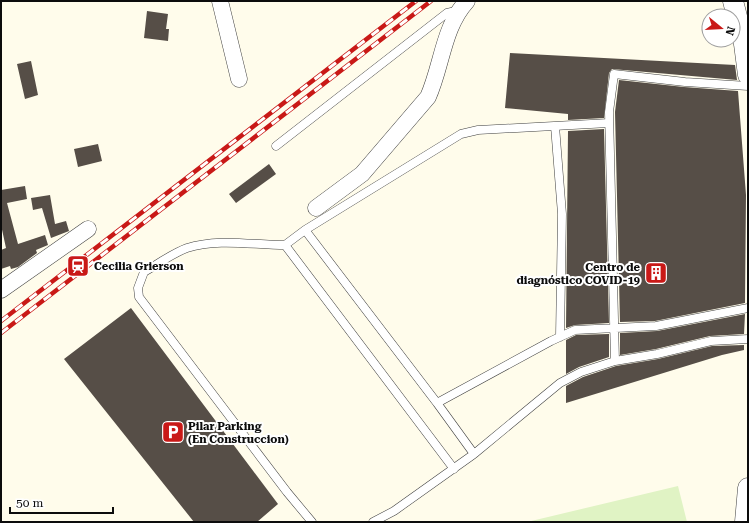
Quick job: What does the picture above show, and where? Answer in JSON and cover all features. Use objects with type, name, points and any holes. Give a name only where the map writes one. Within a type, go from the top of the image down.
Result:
[{"type":"street","points":[[220,1],[239,79]]},
{"type":"street","points":[[734,1],[744,44],[748,75]]},
{"type":"street","points":[[316,208],[362,174],[428,97],[434,85],[449,30],[464,5]]},
{"type":"street","points":[[1,290],[88,229]]},
{"type":"street","points":[[745,522],[748,488]]},
{"type":"lane","points":[[276,146],[447,14],[464,5]]},
{"type":"lane","points":[[615,361],[609,123],[614,74],[685,82],[748,86]]},
{"type":"lane","points":[[312,522],[287,492],[139,298],[138,288],[144,272],[186,249],[206,244],[228,242],[285,245],[305,230],[460,134],[478,130],[609,123]]},
{"type":"lane","points":[[555,126],[562,214],[560,336]]},
{"type":"lane","points":[[305,230],[474,454]]},
{"type":"lane","points":[[285,245],[454,469]]},
{"type":"lane","points":[[437,403],[560,336],[576,330],[656,326],[748,308]]},
{"type":"lane","points":[[373,522],[394,511],[454,469],[560,384],[581,372],[615,361],[657,354],[711,341],[748,339]]},
{"type":"green space","points":[[678,486],[687,522],[527,522]]},
{"type":"building","points":[[147,11],[168,14],[166,29],[169,29],[168,41],[144,38]]},
{"type":"building","points":[[510,53],[735,65],[737,80],[612,69],[609,73],[604,118],[568,120],[568,114],[505,108]]},
{"type":"building","points":[[31,61],[38,95],[25,99],[17,64]]},
{"type":"building","points":[[619,80],[738,91],[746,195],[745,303],[655,321],[620,322],[615,112]]},
{"type":"building","points":[[604,129],[609,323],[575,325],[566,328],[568,131]]},
{"type":"building","points":[[98,144],[102,161],[78,167],[74,149]]},
{"type":"building","points":[[269,164],[276,174],[236,203],[229,194]]},
{"type":"building","points":[[25,186],[27,199],[7,203],[18,244],[45,235],[48,245],[36,250],[37,253],[18,267],[11,269],[10,266],[1,269],[1,250],[6,248],[1,225],[1,190]]},
{"type":"building","points":[[50,195],[55,224],[66,221],[69,231],[51,238],[42,208],[33,210],[31,198]]},
{"type":"building","name":"Pilar Parking (En Construccion)","points":[[131,308],[278,504],[257,522],[194,522],[64,359]]},
{"type":"building","points":[[745,314],[744,334],[710,336],[656,349],[620,355],[620,333],[657,331]]},
{"type":"building","points":[[609,334],[609,357],[579,367],[566,374],[566,340],[576,335]]},
{"type":"building","points":[[744,345],[744,350],[722,355],[566,403],[566,386],[583,377],[616,366],[658,359],[712,346]]},
{"type":"railway","points":[[1,321],[416,1]]},
{"type":"railway","points":[[1,333],[431,1]]},
{"type":"place","name":"Cecilia Grierson","points":[[78,266]]},
{"type":"place","name":"Centro de diagnóstico COVID-19","points":[[656,273]]},
{"type":"place","name":"Pilar Parking (En Construccion)","points":[[173,432]]}]
